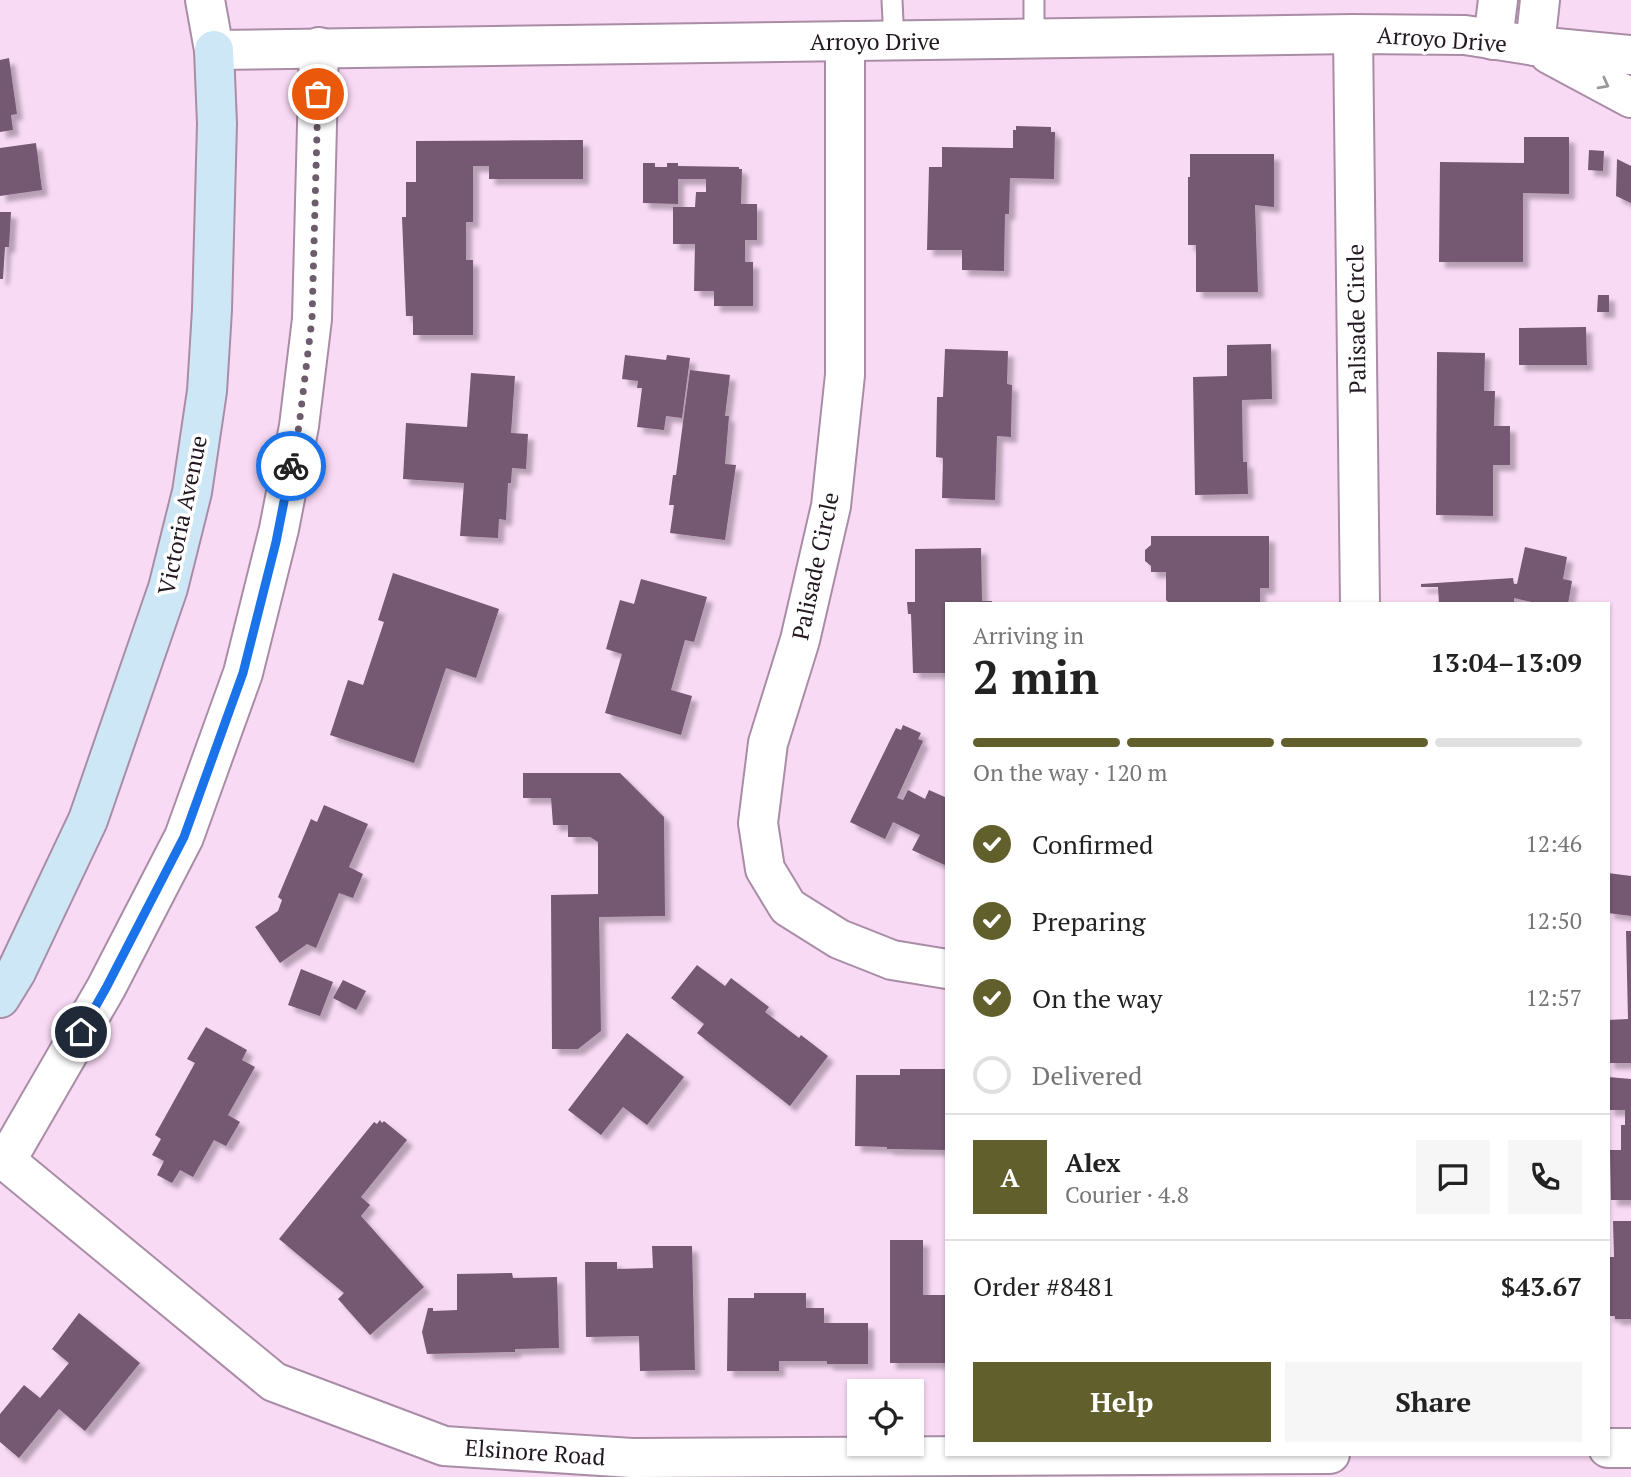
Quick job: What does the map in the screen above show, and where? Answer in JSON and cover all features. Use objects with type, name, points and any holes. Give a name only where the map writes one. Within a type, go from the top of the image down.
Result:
[{"type":"main road","name":"Victoria Avenue","points":[[0,998],[16,972],[88,820],[168,588],[192,492],[206,391],[212,310],[217,124],[214,50]]},
{"type":"street","name":"Victoria Avenue","points":[[205,0],[214,50]]},
{"type":"street","points":[[1493,40],[1498,0]]},
{"type":"street","points":[[1535,46],[1541,0]]},
{"type":"street","name":"Arroyo Drive","points":[[214,50],[1353,34],[1465,35],[1535,46],[1631,55]]},
{"type":"street","name":"Palisade Circle","points":[[1353,34],[1360,602]]},
{"type":"street","name":"Palisade Circle","points":[[845,41],[845,376],[831,506],[800,640],[768,743],[758,823],[765,869],[788,906],[839,939],[892,960],[945,969]]},
{"type":"street","name":"Arroyo Drive","points":[[1535,46],[1631,98]]},
{"type":"street","points":[[3,1158],[106,988],[184,837],[243,673],[281,517],[299,426],[312,319],[319,47]]},
{"type":"street","name":"Elsinore Road","points":[[3,1158],[274,1382],[444,1446],[632,1458],[978,1456]]},
{"type":"street","points":[[1610,1448],[1631,1448]]},
{"type":"street","points":[[1325,1456],[1325,1477]]},
{"type":"lane","points":[[892,0],[894,42]]},
{"type":"lane","points":[[1034,0],[1034,39]]},
{"type":"building","points":[[9,58],[17,114],[11,115],[13,130],[0,132],[0,60]]},
{"type":"building","points":[[1016,126],[1051,127],[1051,132],[1055,132],[1054,179],[1010,178],[1009,214],[1005,214],[1004,271],[962,270],[962,250],[927,250],[929,167],[942,167],[942,147],[1013,148],[1013,130],[1016,130]]},
{"type":"building","points":[[1524,137],[1569,137],[1569,194],[1523,193],[1523,262],[1439,262],[1440,162],[1524,163]]},
{"type":"building","points":[[583,140],[583,179],[489,179],[489,166],[473,166],[473,222],[466,222],[466,260],[473,260],[473,335],[413,335],[413,316],[406,316],[402,217],[406,217],[406,182],[416,182],[416,141]]},
{"type":"building","points":[[36,143],[42,190],[0,196],[0,148]]},
{"type":"building","points":[[1589,150],[1604,151],[1603,171],[1588,170]]},
{"type":"building","points":[[1190,154],[1274,154],[1274,207],[1255,205],[1258,292],[1196,292],[1196,245],[1188,245]]},
{"type":"building","points":[[1617,159],[1631,166],[1631,203],[1616,196]]},
{"type":"building","points":[[643,163],[655,163],[655,167],[678,163],[678,166],[742,169],[741,204],[757,204],[757,240],[745,240],[745,262],[753,262],[753,306],[714,306],[714,291],[694,291],[695,244],[673,244],[673,207],[695,207],[696,192],[706,192],[706,179],[678,179],[678,204],[643,203]]},
{"type":"building","points":[[0,212],[11,212],[9,247],[5,247],[3,279],[0,279]]},
{"type":"building","points":[[1598,295],[1609,295],[1609,312],[1597,312]]},
{"type":"building","points":[[1586,327],[1587,365],[1519,365],[1519,328]]},
{"type":"building","points":[[1271,344],[1272,399],[1242,400],[1243,462],[1247,462],[1248,494],[1195,495],[1193,377],[1227,376],[1227,345]]},
{"type":"building","points":[[945,349],[1008,351],[1007,384],[1012,385],[1011,437],[997,436],[995,500],[942,498],[943,458],[936,457],[937,397],[943,397]]},
{"type":"building","points":[[1437,352],[1485,353],[1484,391],[1495,391],[1494,426],[1510,426],[1510,465],[1493,465],[1493,516],[1436,515]]},
{"type":"building","points":[[625,355],[666,360],[667,355],[690,358],[682,418],[666,416],[664,430],[637,427],[642,388],[637,388],[638,381],[622,379]]},
{"type":"building","points":[[690,370],[730,375],[725,416],[729,416],[725,464],[736,465],[725,540],[670,533],[674,505],[669,505],[673,475],[676,475]]},
{"type":"building","points":[[471,373],[515,376],[511,433],[528,434],[526,469],[512,468],[511,483],[508,483],[506,520],[499,519],[498,538],[460,536],[464,483],[403,479],[406,423],[467,427]]},
{"type":"building","points":[[1151,536],[1269,536],[1269,588],[1260,588],[1260,602],[1168,602],[1166,572],[1151,572],[1151,566],[1145,561],[1145,550],[1151,545]]},
{"type":"building","points":[[1525,547],[1567,557],[1563,579],[1572,581],[1568,602],[1531,602],[1514,598],[1514,602],[1439,602],[1438,587],[1421,587],[1421,584],[1513,578],[1514,584],[1517,584]]},
{"type":"building","points":[[981,548],[982,601],[992,602],[945,602],[945,673],[913,673],[911,614],[908,614],[907,602],[915,602],[915,549]]},
{"type":"building","points":[[393,573],[499,609],[476,678],[446,668],[414,763],[330,735],[348,680],[363,685],[384,622],[378,620]]},
{"type":"building","points":[[641,579],[707,597],[694,642],[685,640],[671,690],[692,696],[681,735],[605,713],[622,654],[606,649],[620,600],[634,604]]},
{"type":"building","points":[[903,725],[921,733],[918,739],[923,741],[897,798],[903,800],[908,790],[925,799],[929,790],[945,797],[945,865],[912,850],[920,835],[893,822],[885,839],[850,822],[896,728],[901,730]]},
{"type":"building","points":[[523,773],[620,773],[664,817],[665,916],[599,917],[601,1031],[578,1049],[552,1049],[551,895],[598,894],[598,842],[590,837],[568,837],[568,825],[553,825],[551,798],[523,798]]},
{"type":"building","points":[[324,805],[368,824],[349,867],[363,874],[353,898],[339,893],[316,948],[307,944],[280,963],[255,927],[278,911],[282,900],[278,897],[311,819],[317,822]]},
{"type":"building","points":[[1610,873],[1631,876],[1631,916],[1610,913]]},
{"type":"building","points":[[1626,931],[1631,931],[1631,1063],[1610,1063],[1610,1020],[1628,1019]]},
{"type":"building","points":[[697,965],[725,986],[731,978],[769,1007],[765,1012],[828,1056],[790,1106],[697,1033],[704,1024],[671,998]]},
{"type":"building","points":[[301,969],[333,982],[320,1016],[288,1005]]},
{"type":"building","points":[[343,980],[366,991],[356,1010],[333,998]]},
{"type":"building","points":[[206,1027],[247,1050],[242,1060],[255,1067],[228,1115],[240,1122],[226,1146],[214,1140],[193,1177],[180,1170],[172,1183],[157,1175],[164,1161],[152,1155],[161,1139],[155,1135],[195,1063],[187,1059]]},
{"type":"building","points":[[627,1033],[684,1077],[647,1125],[623,1107],[601,1135],[568,1110]]},
{"type":"building","points":[[900,1069],[945,1069],[945,1150],[855,1146],[856,1075],[900,1075]]},
{"type":"building","points":[[1610,1077],[1631,1079],[1631,1200],[1611,1200],[1610,1150],[1621,1150],[1621,1125],[1625,1125],[1625,1110],[1610,1110]]},
{"type":"building","points":[[380,1120],[407,1140],[361,1197],[370,1205],[361,1216],[424,1287],[370,1335],[338,1299],[344,1293],[279,1239],[374,1122],[377,1124]]},
{"type":"building","points":[[1613,1221],[1631,1221],[1631,1319],[1615,1319],[1615,1316],[1610,1316],[1610,1257],[1614,1257]]},
{"type":"building","points":[[890,1240],[923,1240],[923,1295],[945,1295],[945,1363],[890,1363]]},
{"type":"building","points":[[652,1246],[692,1246],[695,1370],[640,1371],[639,1336],[586,1337],[585,1262],[617,1262],[617,1269],[653,1268]]},
{"type":"building","points":[[512,1273],[513,1278],[557,1277],[559,1348],[427,1354],[422,1332],[428,1308],[433,1308],[433,1311],[457,1310],[457,1274]]},
{"type":"building","points":[[754,1293],[806,1293],[806,1308],[824,1308],[824,1323],[868,1323],[868,1364],[779,1361],[779,1371],[727,1371],[728,1298],[754,1298]]},
{"type":"building","points":[[79,1313],[140,1363],[85,1431],[59,1409],[19,1458],[0,1442],[0,1414],[24,1385],[40,1398],[69,1363],[52,1349]]},
{"type":"way so far","points":[[291,466],[299,426],[312,319],[318,94]]},
{"type":"route","points":[[81,1032],[184,837],[243,673],[276,542],[291,466]]}]
